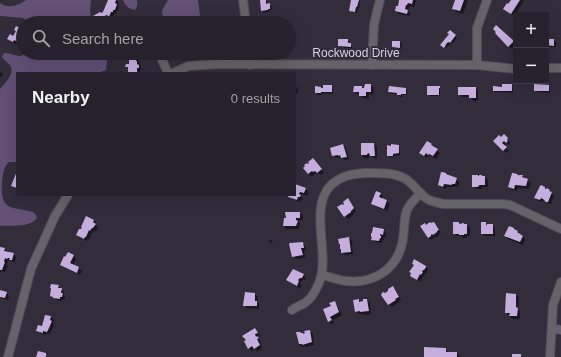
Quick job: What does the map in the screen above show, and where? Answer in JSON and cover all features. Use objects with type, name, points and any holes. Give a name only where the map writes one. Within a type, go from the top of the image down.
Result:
[{"type":"street","points":[[244,0],[245,16]]},
{"type":"street","points":[[372,65],[374,24],[380,0]]},
{"type":"street","points":[[477,65],[477,28],[487,0]]},
{"type":"street","points":[[162,60],[168,72]]},
{"type":"street","points":[[250,60],[250,65]]},
{"type":"street","name":"Rockwood Drive","points":[[175,72],[188,66],[219,64],[477,65],[513,69]]},
{"type":"street","points":[[549,68],[561,68]]},
{"type":"street","points":[[292,310],[310,298],[322,275],[322,199],[326,190],[344,176],[352,174],[395,174],[405,178],[429,200],[444,204],[510,205],[561,229]]},
{"type":"street","points":[[322,275],[346,281],[360,281],[371,279],[384,273],[397,257],[402,244],[408,210],[421,193]]},
{"type":"street","points":[[8,357],[31,269],[55,216],[67,196]]},
{"type":"street","points":[[550,357],[553,305],[561,282]]},
{"type":"street","points":[[552,328],[561,330]]},
{"type":"shaded area","points":[[26,0],[91,0],[91,16],[16,16],[16,17],[0,16],[0,3],[6,6],[20,4]]},
{"type":"shaded area","points":[[123,0],[137,0],[135,10],[128,7]]},
{"type":"shaded area","points":[[168,0],[198,0],[200,16],[163,16],[162,11]]},
{"type":"shaded area","points":[[4,53],[7,53],[16,55],[16,60],[107,60],[106,70],[101,72],[16,72],[16,162],[9,162],[6,166],[2,182],[2,192],[5,203],[8,206],[33,212],[36,215],[37,218],[34,221],[25,225],[0,226],[0,89],[7,81],[12,70],[9,64],[2,57]]},
{"type":"building","points":[[108,0],[116,0],[115,3],[117,4],[115,10],[111,12],[109,16],[93,16],[103,12]]},
{"type":"building","points":[[260,0],[266,0],[266,4],[270,3],[270,9],[261,11]]},
{"type":"building","points":[[351,0],[359,0],[355,12],[349,11]]},
{"type":"building","points":[[399,0],[413,0],[412,4],[408,3],[406,5],[405,9],[408,10],[407,14],[395,11]]},
{"type":"building","points":[[455,0],[464,0],[460,11],[452,9]]},
{"type":"building","points":[[511,0],[520,0],[511,14],[503,9]]},
{"type":"building","points":[[496,25],[513,40],[513,42],[508,47],[493,29]]},
{"type":"building","points":[[450,30],[456,35],[444,48],[440,45],[449,34],[447,33]]},
{"type":"building","points":[[16,31],[16,41],[14,40],[13,42],[7,39],[10,34],[13,36]]},
{"type":"building","points":[[338,39],[348,39],[348,43],[351,43],[351,47],[338,46]]},
{"type":"building","points":[[549,39],[554,39],[554,46],[549,45]]},
{"type":"building","points":[[392,41],[400,41],[400,48],[392,47]]},
{"type":"building","points":[[129,60],[136,60],[137,64],[139,65],[139,68],[137,68],[138,72],[128,72],[128,67],[125,67],[126,64],[129,64]]},
{"type":"building","points":[[365,84],[371,84],[371,92],[366,92],[366,96],[359,96],[359,92],[353,92],[354,86],[362,86],[362,88],[364,88]]},
{"type":"building","points":[[502,84],[512,84],[512,91],[493,91],[493,86],[502,87]]},
{"type":"building","points":[[534,84],[549,85],[549,91],[534,91]]},
{"type":"building","points":[[323,85],[332,85],[332,92],[315,93],[315,86],[323,88]]},
{"type":"building","points":[[389,86],[406,88],[406,94],[397,95],[397,93],[388,92]]},
{"type":"building","points":[[427,86],[440,86],[439,95],[427,95]]},
{"type":"building","points":[[458,87],[476,87],[476,98],[469,98],[469,95],[458,95]]},
{"type":"building","points":[[504,134],[508,138],[508,141],[506,143],[504,141],[502,143],[507,147],[503,151],[493,141],[499,135],[501,137]]},
{"type":"building","points":[[427,141],[438,149],[433,156],[426,153],[424,156],[419,153]]},
{"type":"building","points":[[361,143],[374,143],[375,156],[370,156],[369,153],[367,155],[361,155]]},
{"type":"building","points":[[343,144],[347,157],[341,158],[340,155],[332,156],[330,148]]},
{"type":"building","points":[[391,144],[399,145],[399,153],[393,154],[393,156],[387,156],[387,145],[391,146]]},
{"type":"building","points":[[313,158],[322,169],[317,173],[312,171],[308,174],[303,168],[305,166],[304,165],[307,163],[308,164],[308,162]]},
{"type":"building","points":[[441,172],[457,178],[455,184],[444,184],[443,187],[438,185]]},
{"type":"building","points":[[512,173],[519,176],[523,175],[522,177],[528,179],[526,186],[515,185],[514,189],[508,187]]},
{"type":"building","points":[[16,174],[16,188],[11,186]]},
{"type":"building","points":[[472,175],[485,176],[485,185],[472,187]]},
{"type":"building","points":[[296,184],[306,188],[304,193],[300,192],[299,194],[301,195],[297,200],[288,197],[296,196]]},
{"type":"building","points":[[541,185],[545,187],[545,189],[547,188],[552,192],[548,202],[541,198],[540,200],[534,198]]},
{"type":"building","points":[[376,191],[381,193],[379,197],[387,200],[384,209],[371,204]]},
{"type":"building","points":[[348,198],[354,208],[344,217],[337,207],[342,204],[343,205],[343,202]]},
{"type":"building","points":[[285,212],[300,212],[300,218],[296,218],[298,221],[296,226],[283,226],[284,218],[286,218]]},
{"type":"building","points":[[86,216],[94,220],[93,222],[96,224],[90,231],[89,230],[84,239],[76,235],[79,229],[81,229]]},
{"type":"building","points":[[430,222],[434,222],[439,230],[428,238],[420,226],[425,223],[426,225]]},
{"type":"building","points":[[453,222],[467,224],[467,234],[453,234]]},
{"type":"building","points":[[481,222],[486,222],[486,226],[487,224],[493,224],[493,234],[481,234]]},
{"type":"building","points":[[509,226],[514,228],[523,236],[520,242],[504,236]]},
{"type":"building","points":[[373,227],[384,229],[383,235],[380,234],[381,238],[379,241],[371,240]]},
{"type":"building","points":[[349,237],[351,252],[341,253],[338,239]]},
{"type":"building","points":[[303,242],[304,248],[301,248],[303,255],[292,257],[289,244]]},
{"type":"building","points":[[0,247],[5,248],[4,251],[14,253],[12,260],[9,260],[10,258],[5,258],[2,270],[0,270]]},
{"type":"building","points":[[68,252],[74,255],[70,263],[79,267],[77,273],[60,265],[64,256],[65,257]]},
{"type":"building","points":[[414,259],[426,266],[417,280],[410,276],[411,273],[409,272],[414,265],[412,264]]},
{"type":"building","points":[[293,269],[304,274],[302,278],[298,280],[297,286],[286,280]]},
{"type":"building","points":[[51,284],[59,285],[58,288],[62,288],[61,293],[63,293],[60,299],[50,296]]},
{"type":"building","points":[[393,286],[399,297],[388,305],[381,295]]},
{"type":"building","points":[[0,290],[7,292],[5,298],[0,297]]},
{"type":"building","points":[[245,292],[255,293],[255,301],[257,301],[257,306],[243,306]]},
{"type":"building","points":[[506,293],[516,294],[516,307],[518,308],[517,316],[509,316],[510,313],[505,313]]},
{"type":"building","points":[[359,299],[359,302],[363,301],[363,299],[367,299],[369,311],[355,312],[353,300]]},
{"type":"building","points":[[335,301],[339,312],[330,317],[332,320],[328,322],[323,309],[331,306],[329,303]]},
{"type":"building","points":[[45,315],[51,316],[50,320],[52,321],[47,332],[43,331],[43,333],[36,331],[38,325],[42,326]]},
{"type":"building","points":[[255,328],[258,333],[255,334],[256,337],[257,336],[259,338],[257,339],[260,345],[254,349],[252,346],[248,349],[244,341],[246,340],[242,336]]},
{"type":"building","points":[[310,330],[312,342],[302,345],[299,344],[296,332],[303,334],[305,333],[304,331]]},
{"type":"building","points":[[424,347],[446,348],[446,352],[457,352],[457,357],[424,357]]},
{"type":"building","points":[[38,351],[46,353],[46,357],[36,357]]},
{"type":"building","points":[[512,354],[521,354],[521,357],[512,357]]}]
